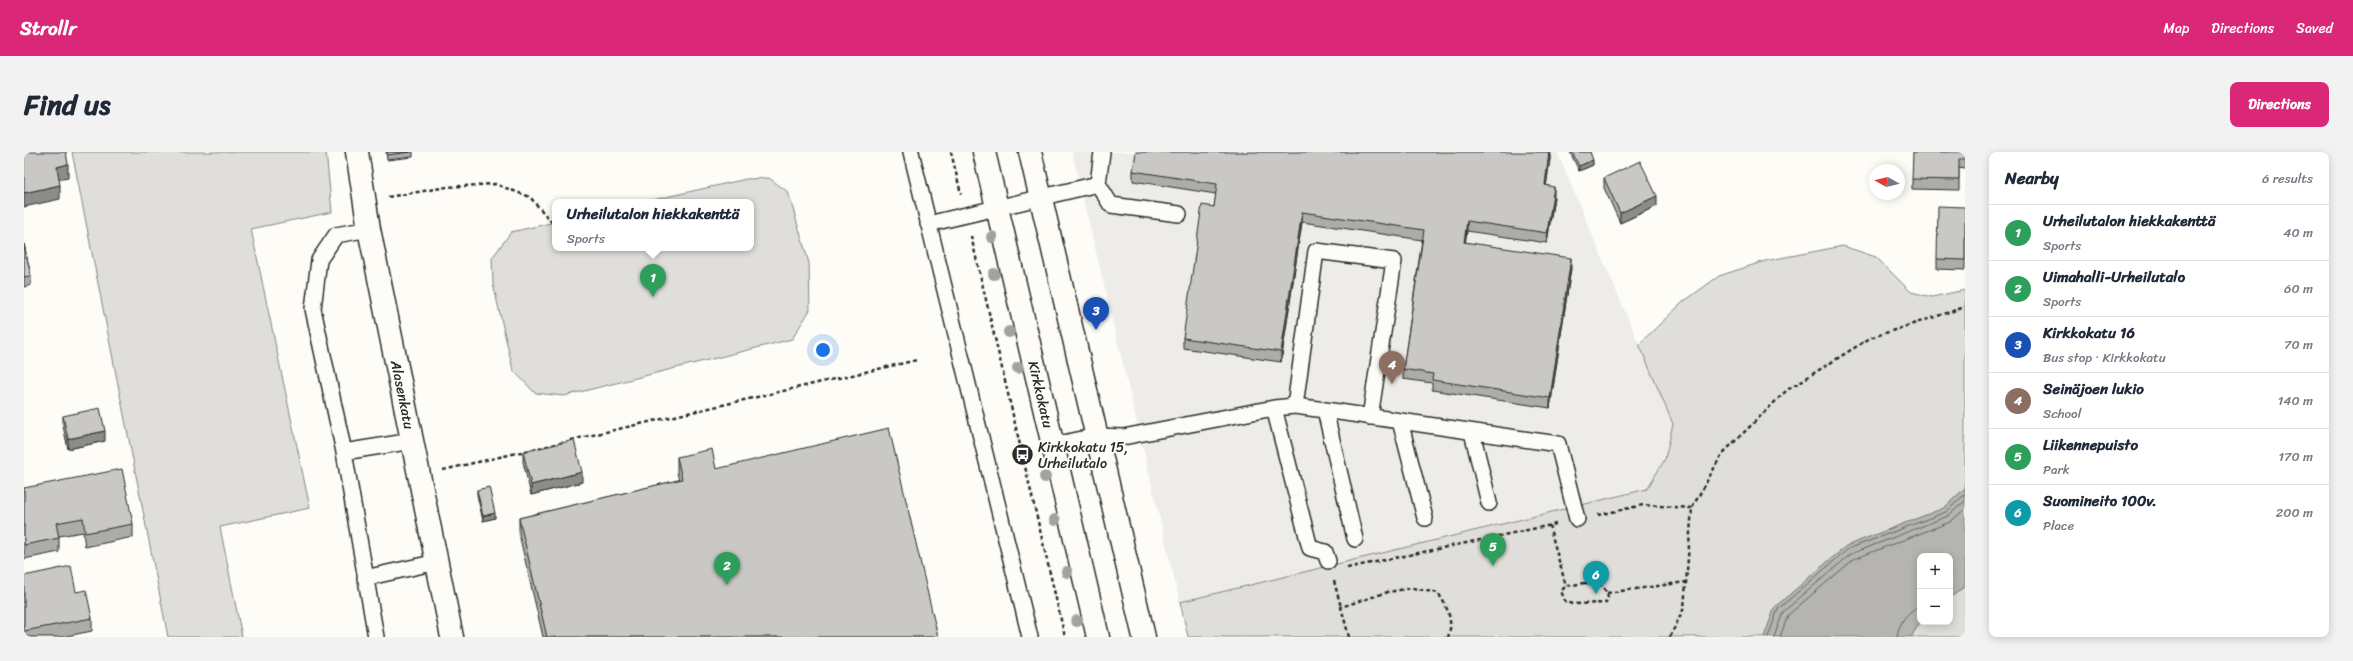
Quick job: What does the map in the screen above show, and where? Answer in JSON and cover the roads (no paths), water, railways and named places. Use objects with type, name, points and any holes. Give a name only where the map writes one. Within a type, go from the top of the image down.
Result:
[{"type":"main road","name":"Alasenkatu","points":[[357,152],[369,229],[452,637]]},
{"type":"main road","name":"Kirkkokatu","points":[[984,152],[1098,637]]},
{"type":"main road","points":[[1030,152],[1144,637]]},
{"type":"lane","points":[[911,152],[1030,637]]},
{"type":"lane","points":[[1102,152],[1098,184],[1111,205],[1179,214]]},
{"type":"lane","points":[[928,224],[1098,184]]},
{"type":"lane","points":[[369,229],[336,235],[319,260],[313,309],[344,452],[376,637]]},
{"type":"lane","points":[[1295,406],[1316,251],[1394,261],[1370,417]]},
{"type":"lane","points":[[1053,445],[1097,436],[1123,437],[1274,408],[1295,406],[1325,410],[1558,444],[1577,519]]},
{"type":"lane","points":[[1274,408],[1310,548],[1325,552],[1329,566]]},
{"type":"lane","points":[[1325,410],[1355,539]]},
{"type":"lane","points":[[1400,421],[1425,518]]},
{"type":"lane","points":[[1472,432],[1490,503]]},
{"type":"lane","points":[[344,452],[412,441]]},
{"type":"lane","points":[[365,578],[437,562]]},
{"type":"water","points":[[1965,488],[1965,586],[1953,596],[1953,553],[1917,553],[1918,625],[1911,637],[1764,637],[1775,607],[1846,546],[1944,508]]},
{"type":"place","name":"Urheilutalon hiekkakenttä","points":[[653,297]]},
{"type":"place","name":"Kirkkokatu 16","points":[[1096,330]]},
{"type":"place","name":"Seinäjoen lukio","points":[[1392,384]]},
{"type":"place","name":"Kirkkokatu 15, Urheilutalo","points":[[1023,455]]},
{"type":"place","name":"Liikennepuisto","points":[[1493,566]]},
{"type":"place","name":"Uimahalli-Urheilutalo","points":[[727,585]]},
{"type":"place","name":"Suomineito 100v.","points":[[1596,594]]}]
